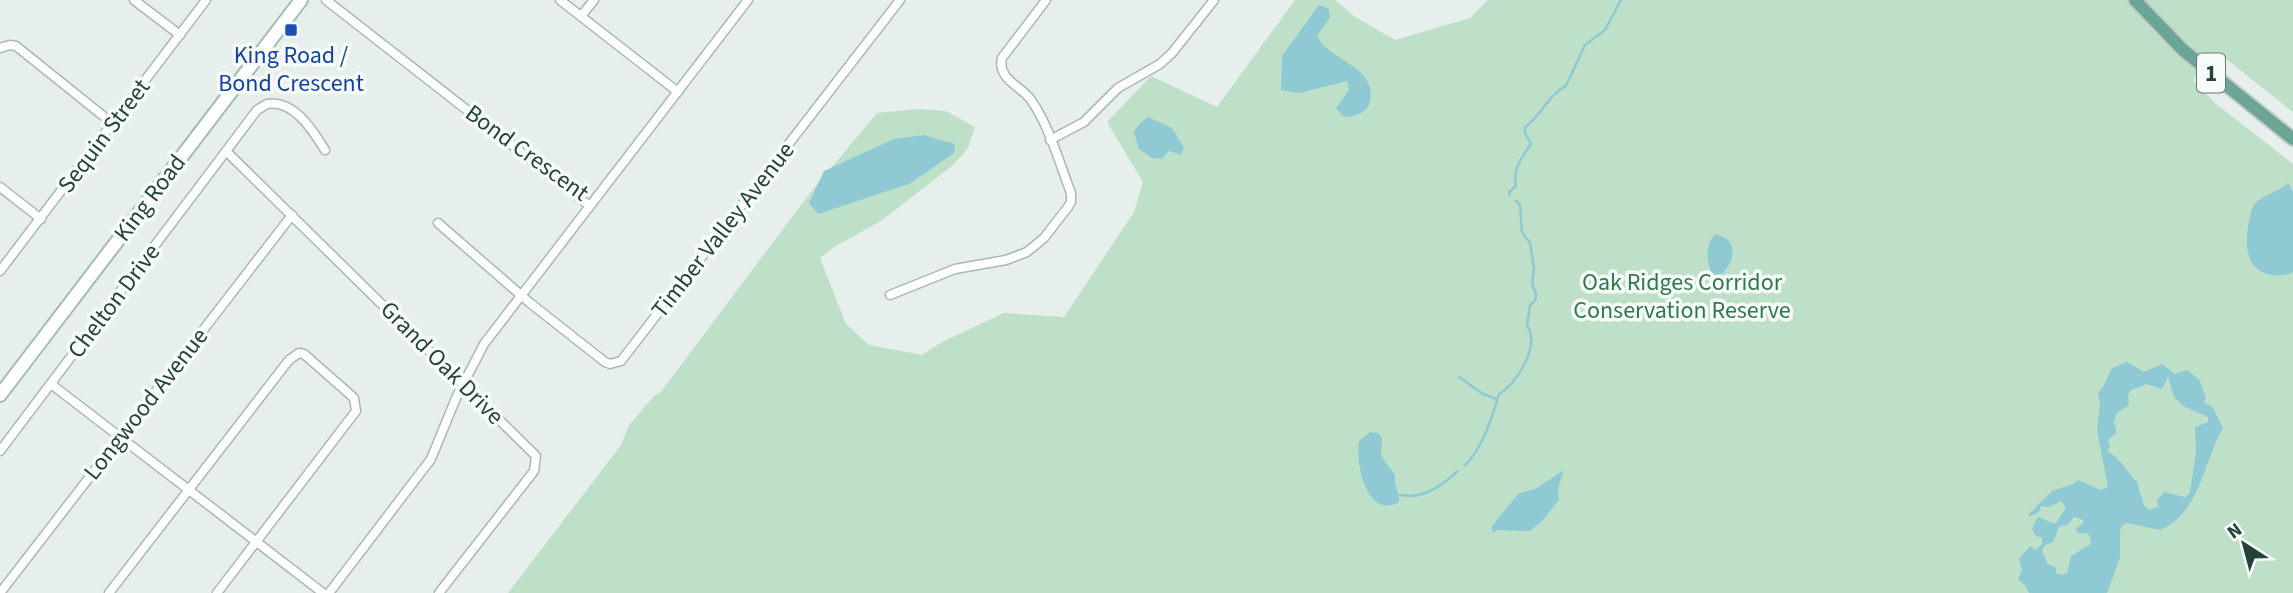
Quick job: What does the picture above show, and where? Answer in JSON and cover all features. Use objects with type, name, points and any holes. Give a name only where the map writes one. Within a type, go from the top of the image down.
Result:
[{"type":"main road","name":"King Road","points":[[0,395],[301,0]]},
{"type":"main road","name":"1","points":[[2135,0],[2183,50],[2293,139]]},
{"type":"street","points":[[134,0],[180,35]]},
{"type":"street","name":"Sequin Street","points":[[0,271],[206,0]]},
{"type":"street","name":"Bond Crescent","points":[[326,0],[590,206],[748,0]]},
{"type":"street","points":[[560,0],[678,92]]},
{"type":"street","points":[[581,16],[594,0]]},
{"type":"street","name":"Timber Valley Avenue","points":[[438,223],[521,295],[605,362],[610,364],[621,361],[900,0]]},
{"type":"street","points":[[890,295],[955,269],[1016,257],[1035,247],[1068,207],[1072,197],[1032,102],[1000,69],[1004,54],[1046,0]]},
{"type":"street","points":[[1050,140],[1084,122],[1118,88],[1160,64],[1214,0]]},
{"type":"street","points":[[0,48],[10,44],[16,46],[112,123]]},
{"type":"street","name":"Chelton Drive","points":[[0,451],[257,110],[273,103],[285,105],[309,125],[325,150]]},
{"type":"street","name":"Grand Oak Drive","points":[[226,151],[536,456],[534,471],[439,593]]},
{"type":"street","points":[[0,187],[41,219]]},
{"type":"street","points":[[329,593],[431,459],[463,383],[484,344],[590,206]]},
{"type":"street","name":"Longwood Avenue","points":[[0,593],[292,215]]},
{"type":"street","points":[[109,593],[289,360],[299,353],[309,356],[354,398],[356,411],[217,593]]},
{"type":"street","points":[[51,384],[323,593]]},
{"type":"green space","name":"Oak Ridges Corridor Conservation Reserve","points":[[1295,0],[1335,0],[1354,16],[1395,40],[1470,18],[1488,0],[2293,0],[2293,112],[2221,55],[2193,80],[2215,103],[2293,164],[2293,593],[508,593],[621,445],[629,425],[655,395],[660,393],[810,193],[877,113],[918,109],[946,111],[975,127],[968,148],[953,165],[881,221],[834,247],[820,258],[846,324],[869,345],[922,355],[942,342],[1004,313],[1064,317],[1134,212],[1143,182],[1107,122],[1151,76],[1217,107]]},
{"type":"water","points":[[1319,5],[1329,9],[1330,18],[1317,36],[1331,52],[1367,80],[1370,89],[1369,105],[1364,112],[1357,115],[1344,117],[1336,108],[1349,90],[1347,81],[1299,93],[1281,90],[1282,56]]},
{"type":"water","points":[[1148,117],[1172,128],[1184,148],[1181,155],[1169,151],[1162,159],[1152,158],[1139,149],[1134,132]]},
{"type":"water","points":[[924,135],[955,144],[954,153],[909,184],[818,214],[809,203],[824,171],[894,139]]},
{"type":"water","points":[[2288,183],[2293,192],[2293,272],[2272,275],[2262,272],[2250,259],[2247,241],[2249,221],[2257,202]]},
{"type":"water","points":[[1716,234],[1726,238],[1731,244],[1732,255],[1724,272],[1714,277],[1709,266],[1708,249]]},
{"type":"water","points":[[2127,362],[2144,372],[2162,364],[2175,374],[2187,370],[2199,379],[2206,398],[2204,402],[2213,408],[2223,428],[2193,499],[2184,512],[2160,530],[2127,523],[2123,525],[2120,530],[2120,558],[2107,593],[2029,593],[2018,579],[2022,570],[2019,559],[2030,546],[2036,550],[2042,544],[2042,538],[2036,536],[2032,529],[2038,517],[2055,524],[2066,508],[2061,501],[2049,507],[2041,506],[2039,512],[2029,517],[2029,514],[2052,491],[2078,480],[2101,490],[2108,487],[2097,431],[2100,404],[2098,392],[2112,368]],"holes":[[[2168,377],[2174,397],[2185,407],[2208,417],[2208,422],[2195,427],[2196,451],[2190,493],[2185,497],[2164,492],[2157,500],[2158,507],[2149,510],[2143,504],[2138,483],[2118,459],[2107,451],[2110,447],[2108,440],[2116,433],[2116,426],[2113,424],[2117,413],[2129,405],[2128,395],[2131,390],[2147,384],[2162,389]],[[2074,517],[2083,520],[2083,524],[2076,528],[2077,533],[2090,536],[2091,544],[2071,556],[2067,573],[2063,575],[2056,573],[2056,568],[2047,563],[2042,550],[2045,545],[2053,542],[2059,527],[2067,525]]]},
{"type":"water","points":[[1370,432],[1378,433],[1382,438],[1381,456],[1395,475],[1399,502],[1388,506],[1379,504],[1371,497],[1361,475],[1359,441]]},
{"type":"water","points":[[1564,470],[1558,488],[1559,499],[1544,519],[1530,531],[1492,532],[1492,526],[1519,493],[1535,489]]},
{"type":"waterway","points":[[1510,195],[1509,192],[1516,186],[1515,174],[1519,164],[1531,144],[1525,127],[1555,94],[1566,86],[1585,45],[1605,30],[1621,0]]},
{"type":"waterway","points":[[1465,465],[1482,441],[1499,394],[1513,382],[1525,364],[1531,343],[1527,326],[1530,305],[1535,301],[1536,294],[1532,284],[1534,268],[1530,243],[1522,232],[1520,205],[1516,201]]},
{"type":"waterway","points":[[1459,377],[1483,394],[1497,399]]},
{"type":"waterway","points":[[1400,495],[1416,496],[1429,491],[1458,471]]},
{"type":"place","name":"King Road / Bond Crescent","points":[[291,30]]}]
